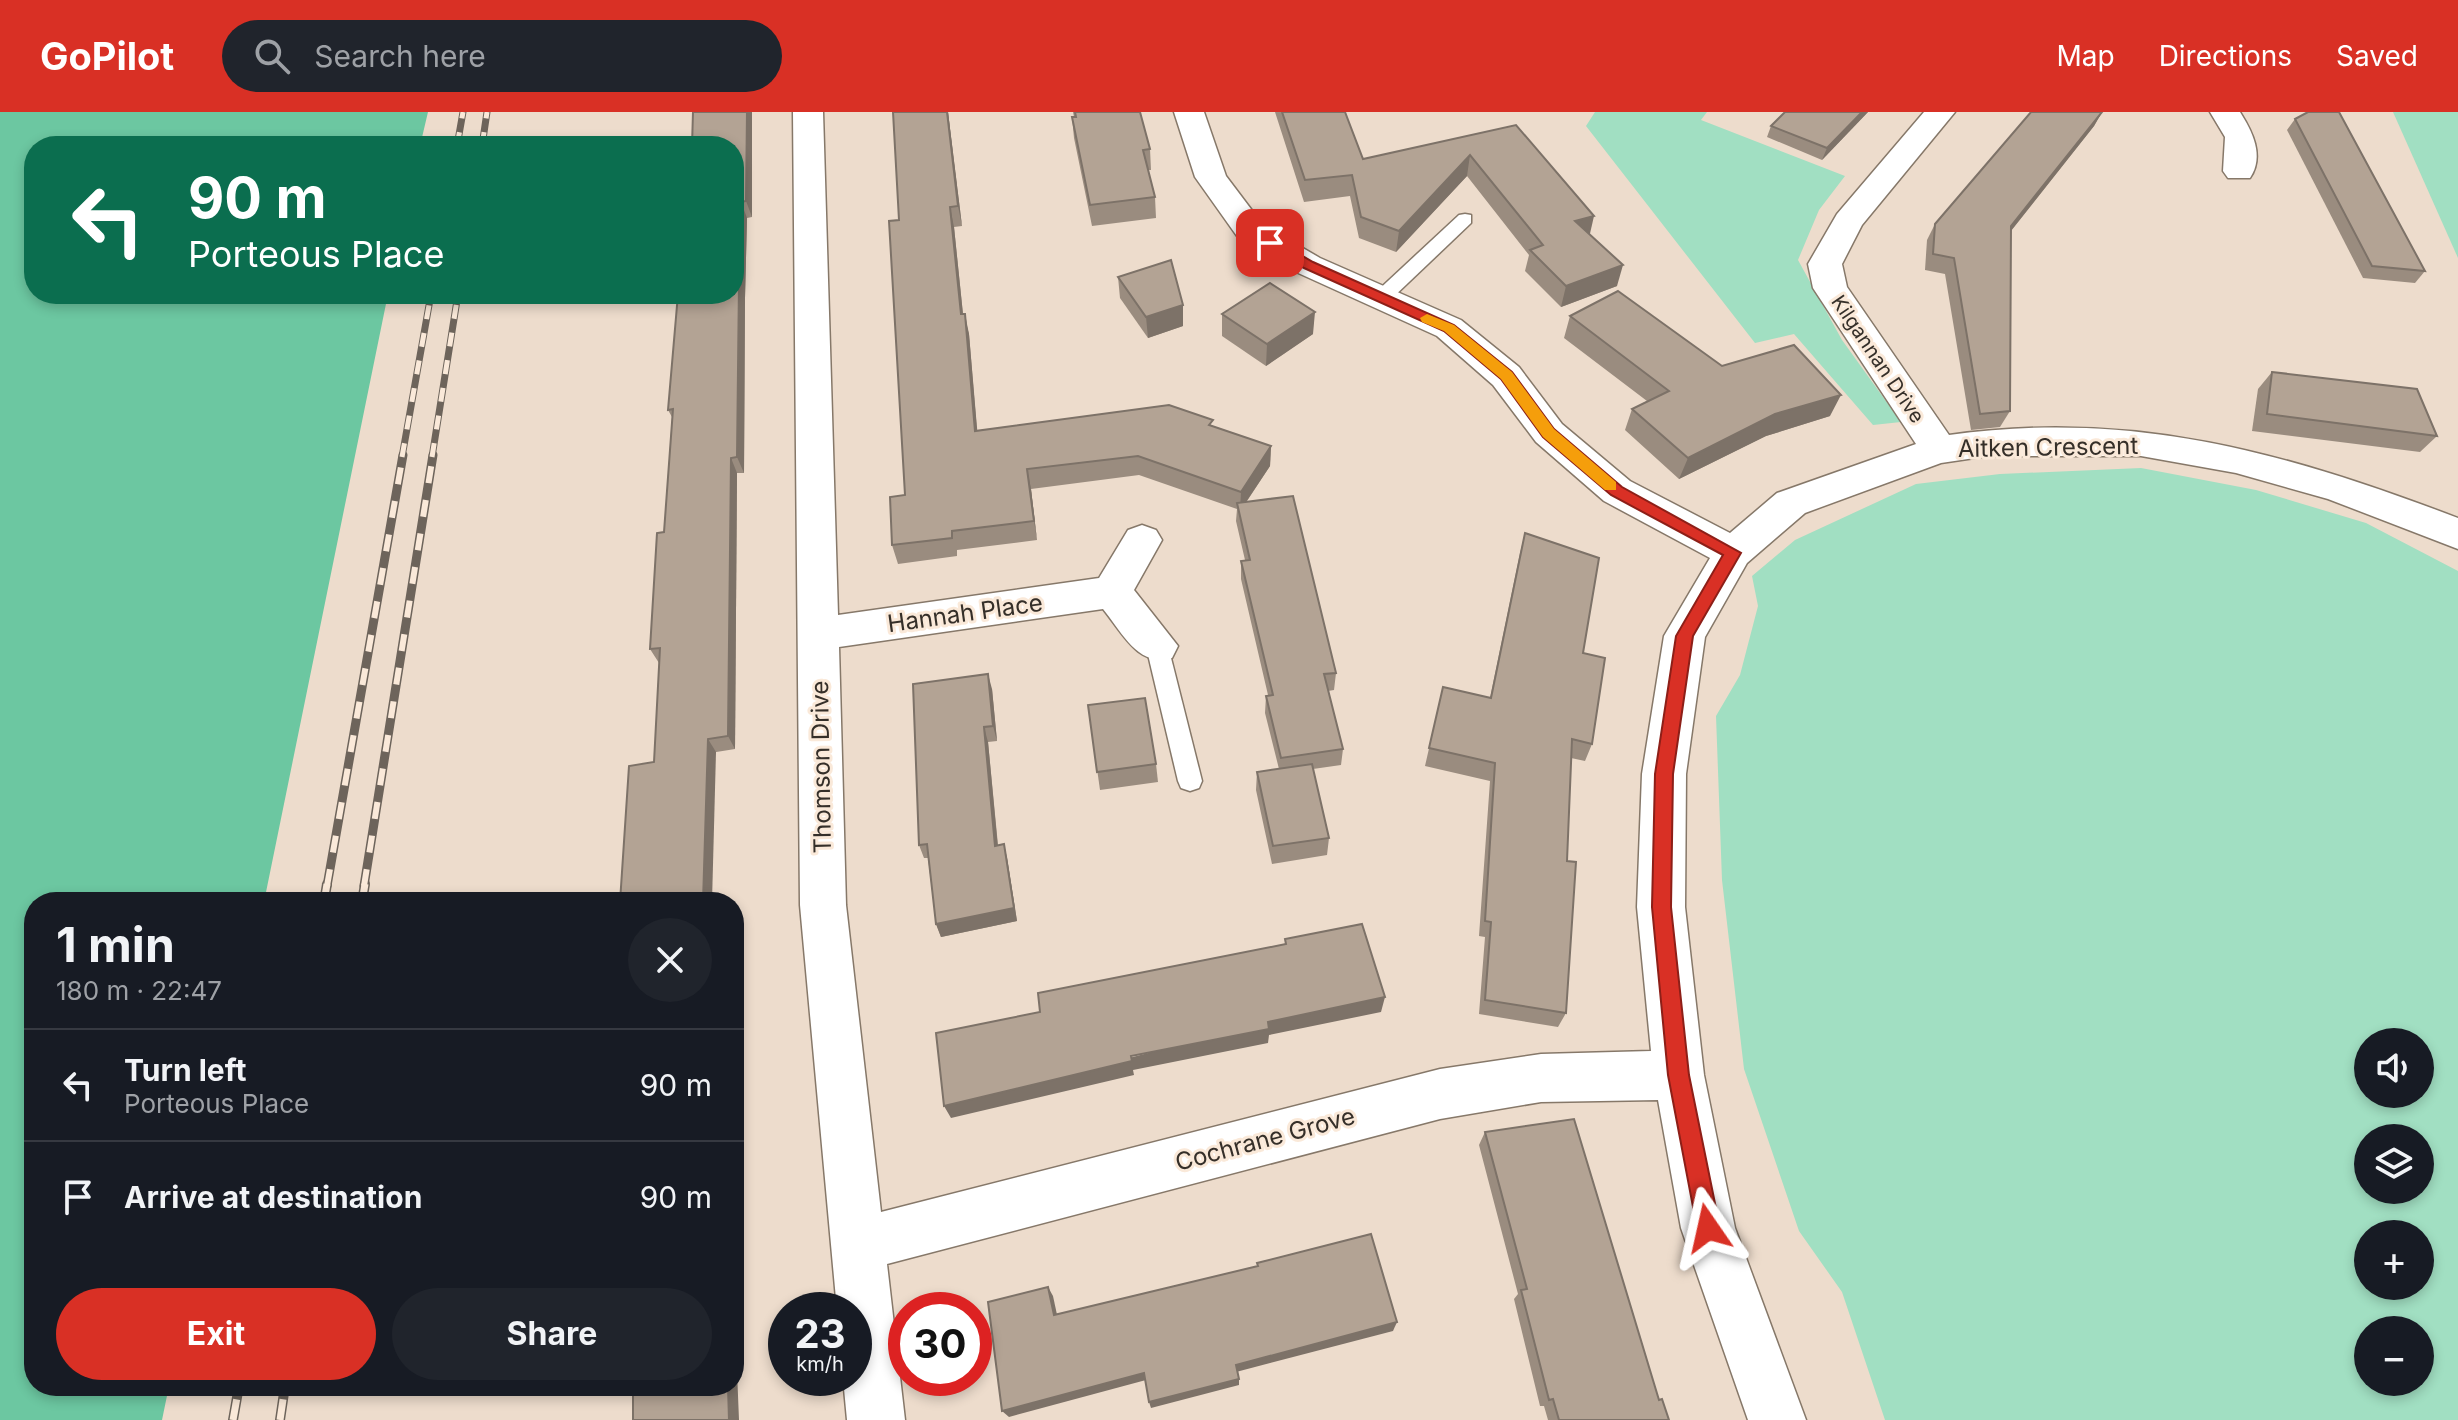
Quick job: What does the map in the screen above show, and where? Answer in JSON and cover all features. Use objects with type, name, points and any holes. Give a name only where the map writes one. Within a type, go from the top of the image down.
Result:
[{"type":"street","name":"Thomson Drive","points":[[808,112],[823,905],[876,1420]]},
{"type":"street","points":[[1189,112],[1211,177],[1251,232],[1308,265],[1449,328],[1506,376],[1549,433],[1617,491],[1733,553]]},
{"type":"street","name":"Kilgannan Drive","points":[[1939,450],[1830,288],[1825,264],[1848,221],[1940,112]]},
{"type":"street","points":[[2225,112],[2240,137],[2239,171]]},
{"type":"street","name":"Aitken Crescent","points":[[1777,1420],[1708,1228],[1679,1075],[1661,907],[1664,774],[1685,636],[1733,553],[1791,503],[1939,450],[1988,443],[2141,443],[2236,460],[2339,488],[2458,534]]},
{"type":"street","points":[[1142,540],[1112,592],[1157,646]]},
{"type":"street","name":"Hannah Place","points":[[818,634],[1112,592]]},
{"type":"street","name":"Cochrane Grove","points":[[858,1245],[1440,1094],[1541,1078],[1679,1075]]},
{"type":"lane","points":[[1381,298],[1465,219]]},
{"type":"lane","points":[[1157,646],[1190,781]]},
{"type":"green space","points":[[0,112],[428,112],[422,136],[24,136],[24,304],[386,304],[266,892],[24,892],[24,1396],[167,1396],[162,1420],[0,1420]]},
{"type":"green space","points":[[1595,112],[1707,112],[1701,120],[1845,176],[1819,210],[1798,260],[1842,340],[1901,422],[1873,425],[1794,334],[1755,343],[1586,126]]},
{"type":"green space","points":[[2393,112],[2458,112],[2458,258]]},
{"type":"green space","points":[[2141,468],[2256,490],[2366,523],[2458,571],[2458,1420],[1885,1420],[1842,1292],[1799,1231],[1744,1069],[1722,880],[1716,716],[1740,675],[1758,606],[1752,576],[1795,540],[1916,484],[2000,474]]},
{"type":"building","points":[[693,112],[747,112],[746,201],[744,136],[692,136]]},
{"type":"building","points":[[893,112],[947,112],[958,206],[950,207],[961,314],[965,314],[975,431],[1169,405],[1213,420],[1209,425],[1271,446],[1241,492],[1138,456],[1027,469],[1034,521],[952,531],[952,538],[892,545],[890,497],[905,495],[889,221],[899,220]]},
{"type":"building","points":[[1075,112],[1140,112],[1150,149],[1143,150],[1155,197],[1090,205],[1072,117],[1076,117]]},
{"type":"building","points":[[1282,112],[1345,112],[1363,159],[1516,125],[1594,216],[1575,221],[1623,265],[1566,286],[1530,250],[1543,245],[1470,155],[1399,231],[1361,217],[1352,175],[1305,180]]},
{"type":"building","points":[[1785,112],[1862,112],[1827,148],[1771,126]]},
{"type":"building","points":[[2031,112],[2102,112],[2011,226],[2010,411],[1980,414],[1954,258],[1933,254],[1935,224]]},
{"type":"building","points":[[2308,112],[2339,112],[2425,271],[2372,266],[2295,119]]},
{"type":"building","points":[[1171,260],[1183,305],[1146,317],[1118,277]]},
{"type":"building","points":[[1270,283],[1315,312],[1267,344],[1222,314]]},
{"type":"building","points":[[1618,291],[1722,366],[1794,345],[1841,395],[1775,414],[1688,458],[1632,409],[1669,391],[1570,316]]},
{"type":"building","points":[[677,304],[739,304],[737,457],[731,458],[728,736],[708,739],[703,892],[621,892],[629,766],[654,762],[660,648],[650,649],[657,533],[664,532],[673,409],[668,410]]},
{"type":"building","points":[[2272,372],[2417,389],[2437,436],[2267,414]]},
{"type":"building","points":[[1293,496],[1336,673],[1324,674],[1343,749],[1281,758],[1266,696],[1273,695],[1241,561],[1250,560],[1237,503]]},
{"type":"building","points":[[1525,533],[1599,558],[1583,653],[1605,658],[1592,744],[1572,739],[1567,861],[1576,862],[1566,1013],[1485,1000],[1491,922],[1485,921],[1495,763],[1429,748],[1443,687],[1491,698]]},
{"type":"building","points":[[988,674],[993,726],[984,727],[995,846],[1004,844],[1014,908],[936,924],[927,844],[919,845],[913,684]]},
{"type":"building","points":[[1145,698],[1156,764],[1097,772],[1088,705]]},
{"type":"building","points":[[1312,764],[1329,838],[1273,846],[1257,772]]},
{"type":"building","points":[[1362,924],[1385,997],[1268,1022],[1269,1029],[1131,1056],[1132,1061],[944,1106],[936,1033],[1040,1012],[1038,993],[1286,944],[1285,939]]},
{"type":"building","points":[[1574,1119],[1659,1400],[1662,1399],[1669,1420],[1559,1420],[1553,1399],[1549,1400],[1521,1290],[1527,1289],[1485,1132]]},
{"type":"building","points":[[1371,1234],[1397,1322],[1236,1365],[1239,1379],[1149,1402],[1144,1373],[1002,1411],[992,1333],[992,1301],[1048,1287],[1054,1315],[1258,1266],[1257,1263]]},
{"type":"building","points":[[633,1396],[728,1396],[729,1420],[633,1420]]},
{"type":"railway","points":[[459,136],[463,112]]},
{"type":"railway","points":[[483,136],[487,112]]},
{"type":"railway","points":[[402,457],[429,304]]},
{"type":"railway","points":[[432,457],[456,304]]},
{"type":"railway","points":[[327,886],[403,455]]},
{"type":"railway","points":[[364,886],[433,455]]},
{"type":"railway","points":[[326,892],[327,884]]},
{"type":"railway","points":[[364,892],[365,884]]},
{"type":"railway","points":[[233,1420],[237,1396]]},
{"type":"railway","points":[[280,1420],[284,1396]]},
{"type":"slow traffic","points":[[1427,318],[1449,328],[1506,376],[1549,433],[1611,486]]},
{"type":"route","points":[[1270,243],[1308,265],[1449,328],[1506,376],[1549,433],[1617,491],[1733,553],[1685,636],[1664,774],[1661,907],[1679,1075],[1708,1228]]}]
